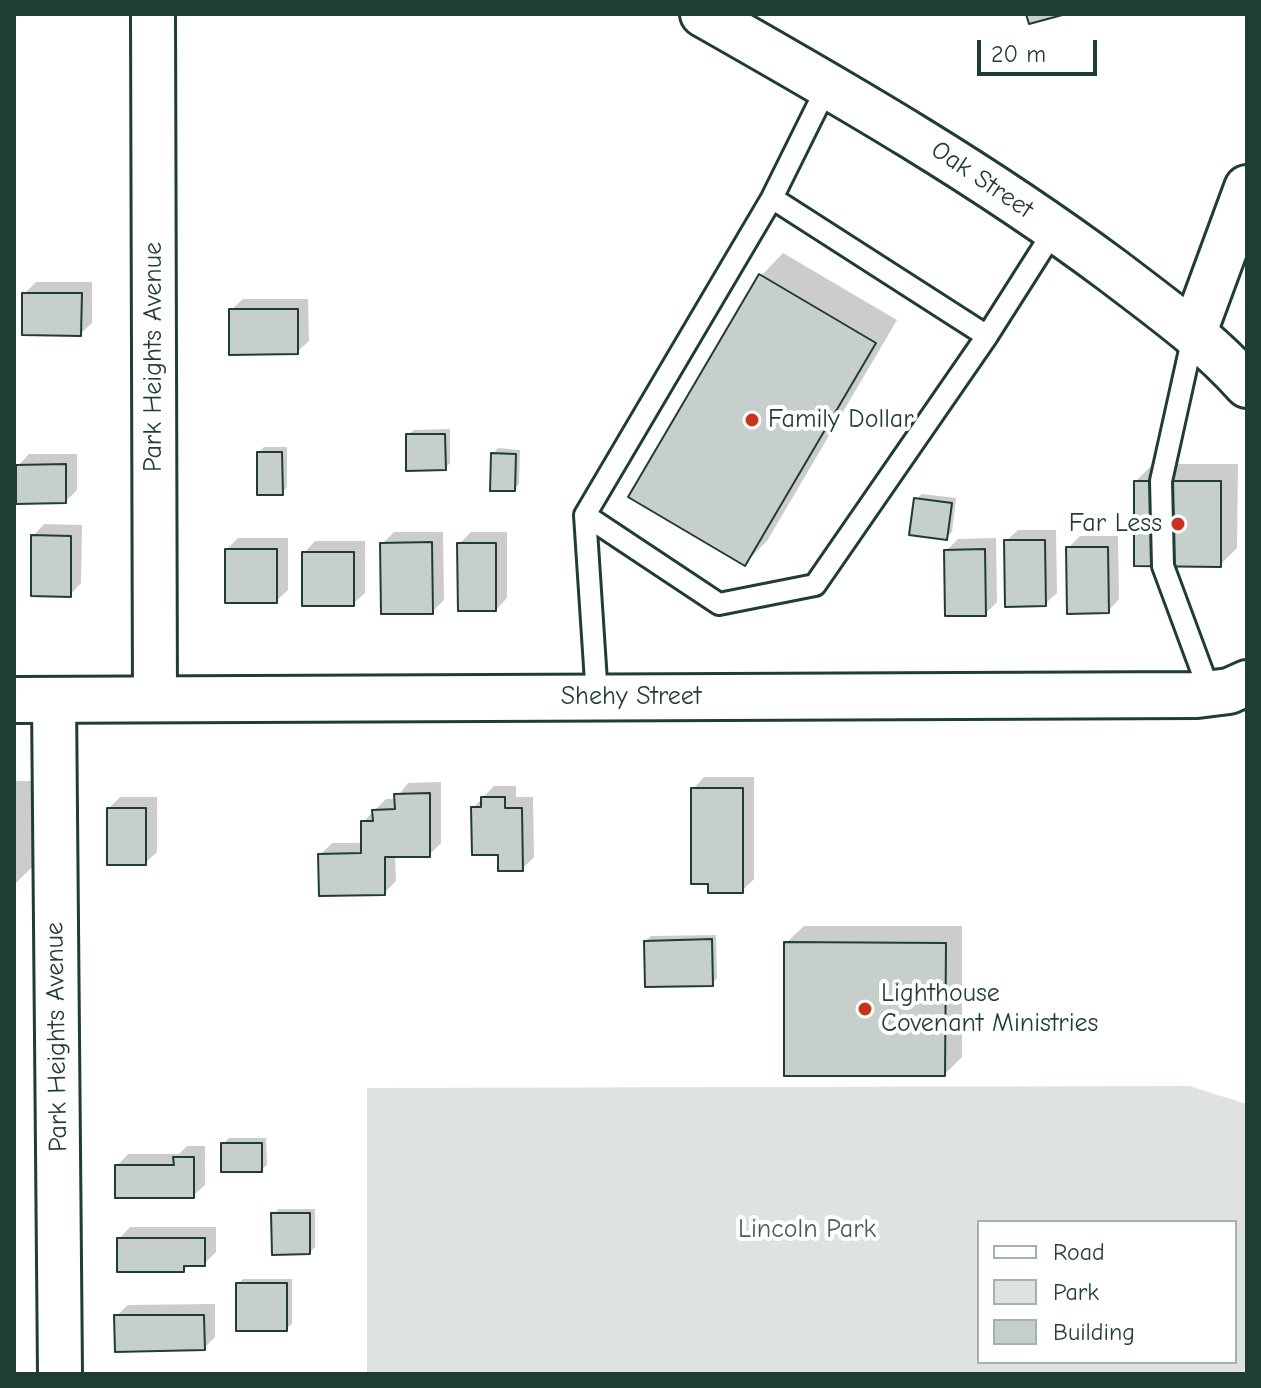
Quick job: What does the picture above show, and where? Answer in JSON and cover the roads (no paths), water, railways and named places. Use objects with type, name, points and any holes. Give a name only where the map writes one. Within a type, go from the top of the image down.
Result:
[{"type":"main road","name":"Oak Street","points":[[703,14],[964,166],[1194,332],[1245,380]]},
{"type":"main road","points":[[1194,332],[1244,207]]},
{"type":"main road","name":"Shehy Street","points":[[34,700],[597,697],[1228,688]]},
{"type":"street","name":"Park Heights Avenue","points":[[153,14],[155,699]]},
{"type":"street","name":"Park Heights Avenue","points":[[34,700],[60,1374]]},
{"type":"lane","points":[[597,697],[585,515],[772,198],[828,85]]},
{"type":"lane","points":[[772,198],[987,336]]},
{"type":"lane","points":[[585,515],[719,604],[815,585],[987,336],[1055,229]]},
{"type":"lane","points":[[1194,332],[1161,481],[1163,566],[1228,688]]},
{"type":"place","name":"Family Dollar","points":[[752,420]]},
{"type":"place","name":"Far Less","points":[[1178,524]]},
{"type":"place","name":"Lighthouse Covenant Ministries","points":[[865,1009]]},
{"type":"park label","name":"Lincoln Park","points":[[807,1230]]}]
